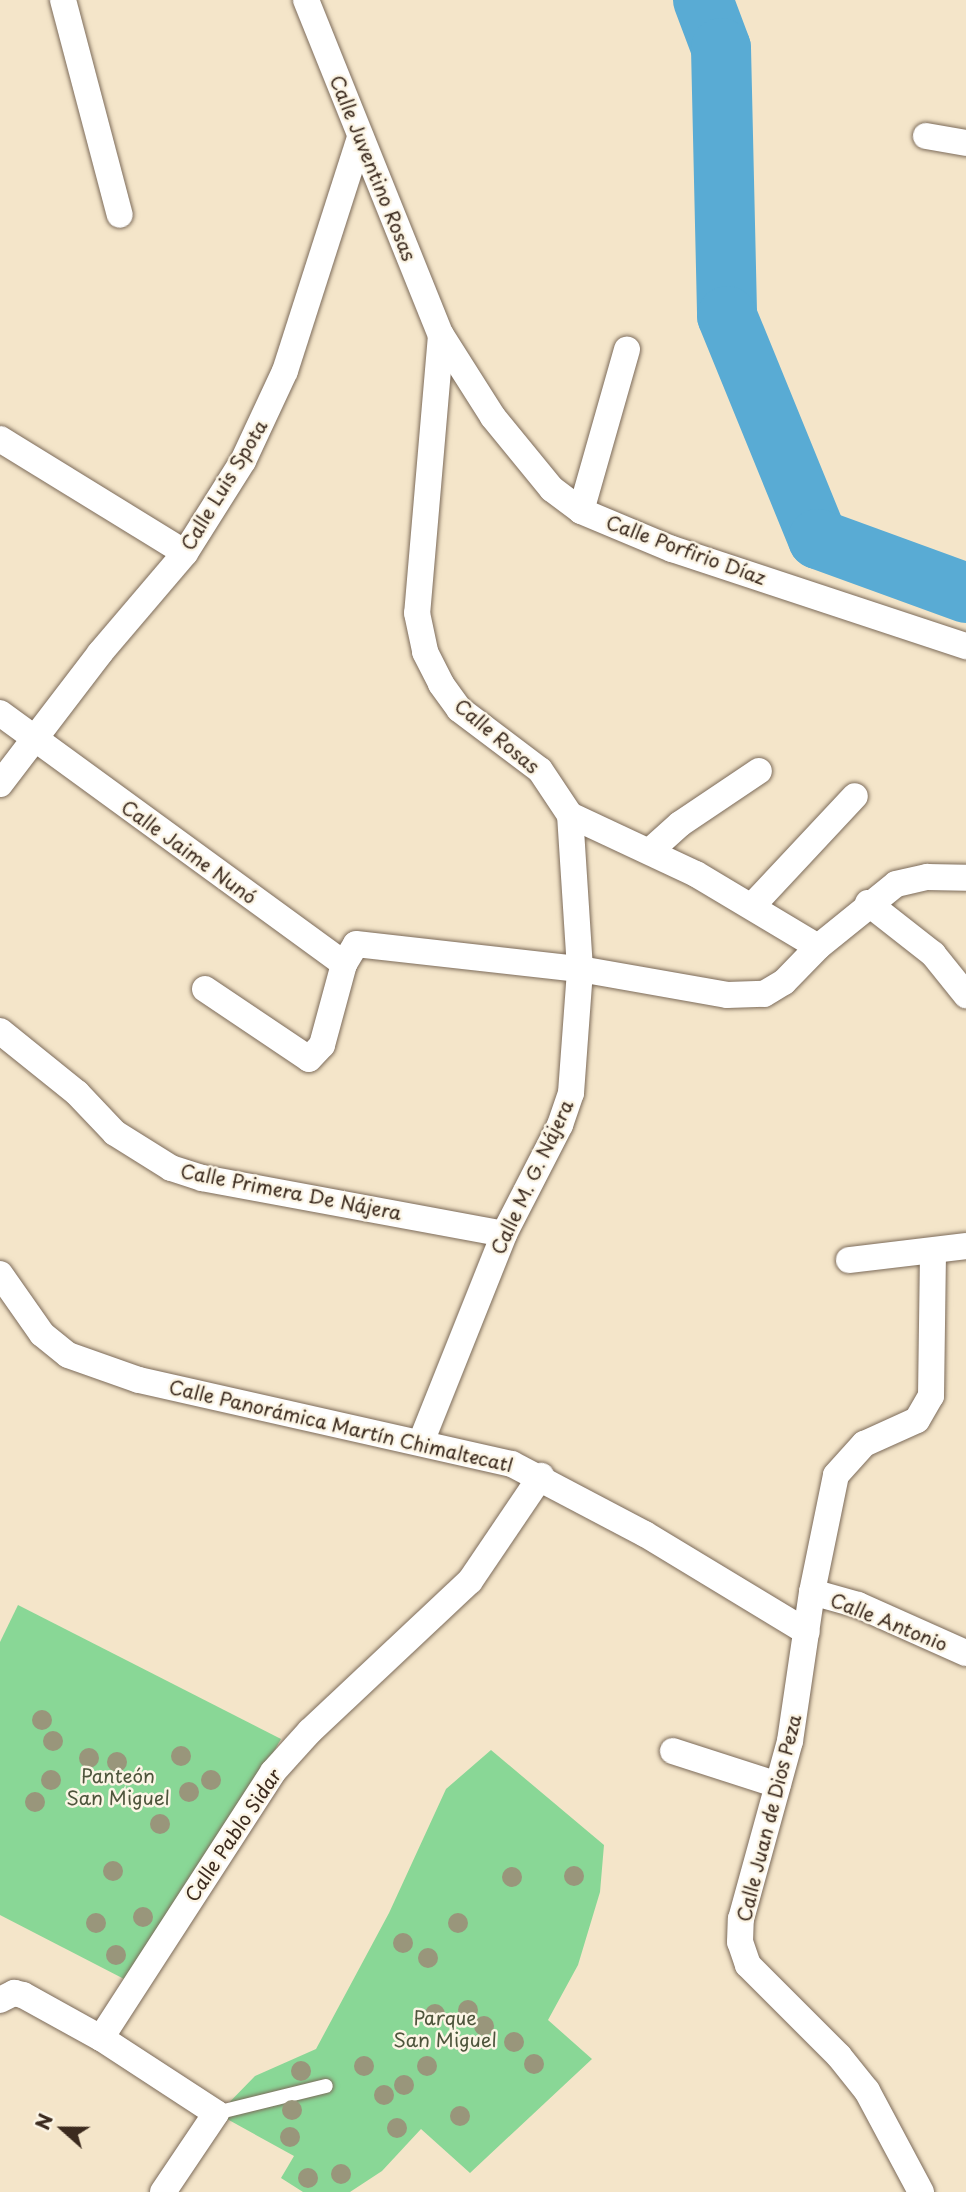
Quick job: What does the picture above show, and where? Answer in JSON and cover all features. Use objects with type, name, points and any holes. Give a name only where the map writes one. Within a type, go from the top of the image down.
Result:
[{"type":"street","points":[[63,0],[120,215]]},
{"type":"street","name":"Calle Juventino Rosas","points":[[306,0],[441,335]]},
{"type":"street","points":[[926,136],[966,143]]},
{"type":"street","name":"Calle Luis Spota","points":[[0,784],[100,653],[185,553],[265,419],[285,371],[359,137]]},
{"type":"street","name":"Calle Porfirio Díaz","points":[[441,335],[526,460],[581,511],[672,550],[966,646]]},
{"type":"street","name":"Calle Rosas","points":[[441,335],[418,570],[417,613],[425,652],[459,709],[540,770],[570,815]]},
{"type":"street","points":[[581,511],[627,349]]},
{"type":"street","points":[[0,439],[185,553]]},
{"type":"street","name":"Calle Jaime Nunó","points":[[0,713],[344,964]]},
{"type":"street","points":[[650,851],[680,824],[758,771]]},
{"type":"street","points":[[753,905],[855,796]]},
{"type":"street","points":[[570,815],[650,851],[753,905],[818,947]]},
{"type":"street","name":"Calle M. G. Nájera","points":[[421,1442],[504,1234],[560,1125],[571,1093],[580,969],[574,920],[570,815]]},
{"type":"street","points":[[205,989],[309,1059],[322,1045],[349,950],[367,943],[580,969],[746,997],[764,994],[784,982],[818,947],[868,903],[896,884],[927,877],[966,878]]},
{"type":"street","points":[[868,903],[933,954],[966,995]]},
{"type":"street","name":"Calle Primera De Nájera","points":[[0,1031],[77,1093],[115,1133],[171,1168],[202,1178],[504,1234]]},
{"type":"street","points":[[849,1261],[933,1252],[966,1245]]},
{"type":"street","points":[[812,1592],[836,1475],[864,1444],[917,1420],[931,1396],[933,1252]]},
{"type":"street","name":"Calle Panorámica Martín Chimaltecatl","points":[[0,1274],[41,1334],[68,1355],[98,1368],[485,1456],[541,1476],[807,1632]]},
{"type":"street","name":"Calle Pablo Sidar","points":[[101,2038],[273,1772],[310,1731],[470,1581],[541,1476]]},
{"type":"street","name":"Calle Juan de Dios Peza","points":[[812,1592],[799,1693],[778,1785],[741,1919],[740,1942],[748,1965],[839,2056],[867,2091],[921,2192]]},
{"type":"street","name":"Calle Antonio","points":[[812,1592],[858,1605],[966,1653]]},
{"type":"street","points":[[673,1751],[778,1785]]},
{"type":"street","points":[[0,2000],[14,1993],[23,1995],[101,2038],[216,2113],[163,2192]]},
{"type":"lane","points":[[216,2113],[326,2085]]},
{"type":"green space","name":"Panteón San Miguel","points":[[18,1605],[281,1739],[210,1863],[126,1980],[0,1915],[0,1642]]},
{"type":"green space","name":"Parque San Miguel","points":[[491,1750],[604,1845],[600,1892],[578,1965],[548,2020],[592,2059],[470,2173],[421,2129],[382,2171],[350,2192],[303,2192],[281,2178],[294,2156],[218,2114],[255,2076],[316,2049],[389,1913],[446,1789]]},
{"type":"waterway","points":[[703,0],[721,48],[727,316],[818,539],[966,593]]}]
